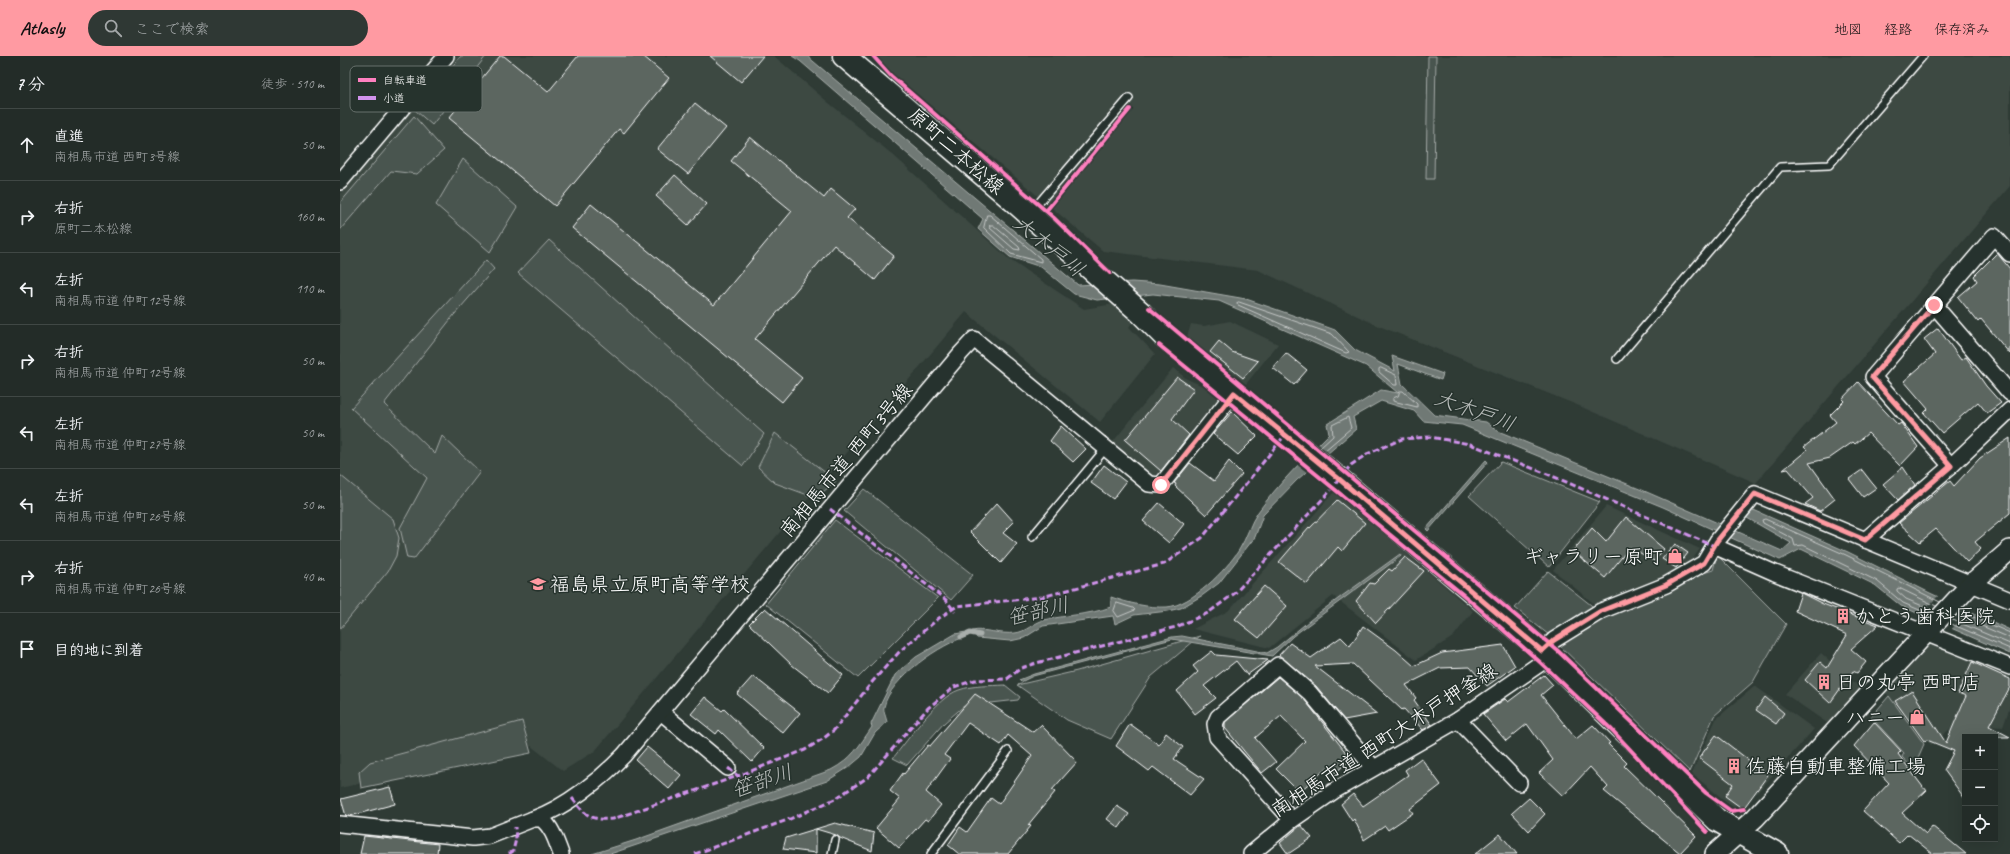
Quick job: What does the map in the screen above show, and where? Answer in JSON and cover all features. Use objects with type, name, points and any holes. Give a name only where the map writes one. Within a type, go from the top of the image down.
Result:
[{"type":"main road","name":"原町二本松線","points":[[852,60],[1099,278],[1140,312],[1165,337],[1336,476],[1542,657],[1696,802],[1717,820],[1777,854]]},
{"type":"street","points":[[438,66],[446,56]]},
{"type":"street","points":[[340,182],[399,112]]},
{"type":"street","points":[[1951,466],[1872,377],[1994,236],[2010,254]]},
{"type":"street","points":[[1934,305],[2010,393]]},
{"type":"street","name":"南相馬市道 西町3号線","points":[[533,819],[580,793],[609,770],[661,712],[952,362],[974,339],[1149,484],[1161,485],[1234,393]]},
{"type":"street","points":[[2010,410],[1951,466],[1865,540],[1969,586],[2010,600]]},
{"type":"street","name":"南相馬市道 西町大木戸押釜線","points":[[1251,854],[1292,820],[1373,767],[1458,720],[1542,657],[1554,640],[1601,611],[1666,585],[1704,563],[1717,541],[1754,496],[1865,540]]},
{"type":"street","points":[[1717,541],[1775,573],[1927,631],[2010,667]]},
{"type":"street","points":[[1715,854],[1755,818],[1969,586],[2010,550]]},
{"type":"street","points":[[1292,820],[1217,737],[1215,724],[1218,716],[1278,665],[1310,693],[1373,767]]},
{"type":"street","points":[[661,712],[728,768]]},
{"type":"street","points":[[1458,720],[1519,783]]},
{"type":"street","points":[[340,824],[473,838],[490,836],[533,819],[542,819],[547,824],[558,847]]},
{"type":"lane","points":[[1617,359],[1780,167],[1829,165],[1923,56]]},
{"type":"lane","points":[[1028,215],[1129,98]]},
{"type":"lane","points":[[1032,537],[1106,448]]},
{"type":"lane","points":[[931,854],[1008,751]]},
{"type":"lane","points":[[832,854],[835,840]]},
{"type":"shaded area","name":"福島県立原町高等学校","points":[[455,56],[774,56],[893,155],[1010,260],[1084,309],[1114,304],[1134,320],[1129,327],[1155,354],[1100,422],[966,312],[595,751],[563,771],[531,746],[340,788],[340,194],[408,112],[482,112],[482,66],[447,66]]},
{"type":"shaded area","points":[[461,56],[486,56],[478,66],[452,66]]},
{"type":"shaded area","points":[[872,56],[2010,56],[2010,186],[1756,483],[1577,405],[1379,326],[1258,270],[1103,251]]},
{"type":"shaded area","points":[[1428,56],[1436,56],[1434,179],[1426,179]]},
{"type":"shaded area","points":[[417,112],[442,112],[432,125]]},
{"type":"shaded area","points":[[414,116],[444,150],[417,174],[391,171],[340,230],[340,203]]},
{"type":"shaded area","points":[[463,159],[517,207],[490,252],[436,205]]},
{"type":"shaded area","points":[[549,240],[764,434],[743,466],[518,273]]},
{"type":"shaded area","points":[[486,260],[494,269],[454,315],[384,404],[435,454],[442,436],[480,472],[414,559],[407,558],[400,528],[427,478],[351,408]]},
{"type":"shaded area","points":[[1230,321],[1278,344],[1246,384],[1187,337],[1191,324],[1204,326]]},
{"type":"shaded area","points":[[1173,368],[1187,379],[1203,386],[1219,399],[1160,473],[1151,477],[1112,443]]},
{"type":"shaded area","points":[[775,433],[836,481],[816,498],[775,483],[758,467]]},
{"type":"shaded area","points":[[1501,462],[1600,502],[1549,567],[1469,496]]},
{"type":"shaded area","points":[[340,475],[393,519],[399,538],[396,556],[388,571],[340,629]]},
{"type":"shaded area","points":[[864,489],[973,575],[951,600],[844,511]]},
{"type":"shaded area","points":[[1335,491],[1473,611],[1453,637],[1416,660],[1333,596],[1269,648],[1193,629],[1228,611]]},
{"type":"shaded area","points":[[1606,506],[1700,549],[1689,564],[1659,583],[1598,607],[1553,570]]},
{"type":"shaded area","points":[[835,520],[938,598],[858,678],[766,604]]},
{"type":"shaded area","points":[[1717,555],[1786,624],[1753,682],[1714,716],[1690,772],[1558,644],[1584,627],[1688,578],[1713,570]]},
{"type":"shaded area","points":[[1548,571],[1596,609],[1549,635],[1515,608]]},
{"type":"shaded area","points":[[1914,634],[2010,670],[2010,707],[2003,727],[1956,724],[1931,745],[1885,692],[1843,734],[1785,694],[1821,653],[1865,692]]},
{"type":"shaded area","points":[[1200,636],[1151,677],[1111,739],[1067,720],[1017,685],[1077,671]]},
{"type":"shaded area","points":[[1005,685],[1020,697],[1018,700],[964,706],[944,723],[907,765],[893,758],[932,710],[950,694],[970,687]]},
{"type":"shaded area","points":[[1755,686],[1814,729],[1757,793],[1733,807],[1692,774],[1716,719]]},
{"type":"shaded area","points":[[1889,696],[1924,744],[1913,769],[1902,757],[1904,753],[1871,717]]},
{"type":"shaded area","points":[[522,721],[531,753],[361,788],[359,772],[370,762]]},
{"type":"water","points":[[792,56],[807,56],[1078,285],[1132,282],[1160,284],[1246,299],[1335,330],[1355,350],[1395,371],[1392,356],[1443,374],[1441,380],[1398,364],[1402,384],[1434,415],[1486,422],[1498,431],[1642,490],[1782,551],[1791,543],[1733,510],[1738,503],[1848,552],[1930,593],[2010,630],[2010,654],[1901,606],[1875,585],[1801,549],[1780,560],[1663,507],[1462,425],[1423,421],[1414,411],[1381,401],[1353,417],[1356,429],[1297,480],[1263,515],[1255,537],[1219,583],[1203,595],[1181,608],[1134,615],[1115,624],[1113,616],[1043,626],[1024,638],[1010,641],[977,638],[972,631],[982,630],[1015,633],[1023,631],[1044,620],[1103,610],[1111,607],[1111,597],[1138,605],[1153,607],[1177,605],[1187,600],[1208,585],[1226,567],[1242,545],[1255,516],[1266,501],[1329,434],[1327,424],[1381,390],[1398,393],[1366,366],[1219,301],[1153,294],[1097,300],[1074,294],[1041,267],[1010,257],[978,229],[983,219],[800,61]]},
{"type":"water","points":[[1486,460],[1488,462],[1428,531],[1426,529]]},
{"type":"water","points":[[1400,554],[1401,556],[1293,636],[1272,656],[1172,639],[1033,676],[1021,682],[1019,680],[1034,674],[1172,637],[1182,636],[1267,653],[1277,647],[1320,612]]},
{"type":"water","points":[[966,632],[968,636],[945,646],[918,663],[906,674],[888,696],[884,707],[887,722],[875,733],[861,757],[849,767],[827,781],[610,854],[592,854],[636,840],[831,770],[838,766],[850,757],[872,727],[871,724],[895,675],[916,657],[955,634]]},
{"type":"pier","points":[[1317,443],[1330,454],[1308,473],[1296,464]]},
{"type":"pier","points":[[1939,595],[1970,609],[1950,631],[1919,616]]},
{"type":"building","points":[[500,56],[504,56],[548,92],[578,56],[643,56],[669,78],[624,133],[619,129],[555,206],[449,118],[454,112],[482,112],[482,78]]},
{"type":"building","points":[[710,56],[763,56],[741,82]]},
{"type":"building","points":[[695,103],[726,128],[688,174],[657,149]]},
{"type":"building","points":[[750,137],[824,198],[831,189],[855,209],[847,218],[894,256],[875,280],[834,245],[755,339],[802,378],[782,402],[572,228],[591,204],[714,305],[792,211],[731,161]]},
{"type":"building","points":[[675,175],[707,204],[688,225],[656,196]]},
{"type":"building","points":[[1997,253],[2010,269],[2010,354],[1981,319],[1978,322],[1958,297],[1977,281],[1974,276]]},
{"type":"building","points":[[1938,328],[1961,360],[1966,357],[1986,386],[2001,403],[1987,413],[1978,402],[1942,433],[1924,413],[1928,409],[1904,381],[1935,354],[1924,339]]},
{"type":"building","points":[[1219,341],[1232,352],[1258,361],[1243,378],[1210,352]]},
{"type":"building","points":[[1286,353],[1307,370],[1294,385],[1273,368]]},
{"type":"building","points":[[1177,377],[1194,389],[1172,419],[1189,435],[1161,471],[1125,440]]},
{"type":"building","points":[[1858,382],[1898,425],[1901,423],[1918,447],[1900,466],[1868,433],[1855,444],[1853,442],[1830,458],[1809,463],[1835,499],[1820,511],[1805,504],[1813,498],[1788,469],[1783,470],[1807,450],[1804,447],[1836,422],[1830,415],[1844,401],[1842,399]]},
{"type":"building","points":[[1232,412],[1257,436],[1238,455],[1213,434]]},
{"type":"building","points":[[1061,426],[1086,449],[1073,462],[1050,441]]},
{"type":"building","points":[[2010,438],[2010,513],[1975,542],[1981,549],[1967,562],[1936,529],[1920,542],[1899,523],[1950,481],[1954,486],[1980,458]]},
{"type":"building","points":[[1229,461],[1242,474],[1206,515],[1175,486],[1176,484],[1174,483],[1190,463],[1214,481]]},
{"type":"building","points":[[1104,465],[1126,482],[1113,499],[1091,483]]},
{"type":"building","points":[[1903,467],[1915,485],[1898,500],[1883,484]]},
{"type":"building","points":[[1862,470],[1876,488],[1863,497],[1849,479]]},
{"type":"building","points":[[1337,500],[1365,523],[1342,551],[1338,547],[1307,584],[1279,562],[1309,527],[1310,528]]},
{"type":"building","points":[[997,503],[1014,522],[1003,533],[1017,544],[1001,563],[970,532]]},
{"type":"building","points":[[1159,503],[1184,524],[1169,543],[1143,521]]},
{"type":"building","points":[[1626,517],[1664,549],[1654,561],[1630,547],[1605,578],[1573,551],[1592,528],[1606,542]]},
{"type":"building","name":"ギャラリー原町","points":[[1675,544],[1688,553],[1676,568],[1662,559]]},
{"type":"building","points":[[1405,557],[1424,571],[1376,623],[1356,601],[1370,583],[1374,584],[1389,569],[1392,571]]},
{"type":"building","points":[[1264,586],[1287,606],[1259,638],[1235,619]]},
{"type":"building","points":[[1801,593],[1823,604],[1878,625],[1851,649],[1866,662],[1857,673],[1853,671],[1830,703],[1805,680],[1820,662],[1827,668],[1847,635],[1795,611]]},
{"type":"building","points":[[765,608],[843,675],[828,693],[792,665],[749,624]]},
{"type":"building","points":[[1363,626],[1396,650],[1414,666],[1442,653],[1503,645],[1515,666],[1487,686],[1470,667],[1440,668],[1406,685],[1416,698],[1414,700],[1432,725],[1423,730],[1404,709],[1402,710],[1353,664],[1315,666],[1377,714],[1344,720],[1316,686],[1279,655],[1290,643],[1311,658],[1341,637],[1350,646]]},
{"type":"building","points":[[1212,651],[1216,655],[1268,660],[1247,675],[1236,661],[1204,686],[1216,698],[1195,714],[1177,691],[1198,672],[1193,666]]},
{"type":"building","points":[[1972,662],[2010,679],[2010,687],[1989,726],[2010,737],[1998,737],[1998,734],[1962,734],[1962,795],[1944,770],[1954,751],[1927,740],[1924,741],[1895,701],[1912,691],[1946,743],[1966,696],[1958,693]]},
{"type":"building","points":[[1544,675],[1553,685],[1541,695],[1576,739],[1593,725],[1610,743],[1608,744],[1627,763],[1624,766],[1696,836],[1680,853],[1604,791],[1608,787],[1590,767],[1563,796],[1539,773],[1553,760],[1527,724],[1506,741],[1483,714],[1505,699],[1508,702]]},
{"type":"building","points":[[753,676],[800,713],[783,733],[737,694]]},
{"type":"building","points":[[1278,677],[1304,699],[1351,759],[1335,773],[1329,766],[1299,792],[1276,769],[1305,741],[1281,716],[1255,738],[1276,762],[1262,773],[1225,728],[1225,722]]},
{"type":"building","points":[[975,694],[1033,732],[1041,725],[1077,762],[1052,790],[1055,792],[1028,825],[1031,826],[1008,854],[959,854],[948,845],[960,827],[967,832],[991,798],[999,804],[1032,756],[1008,735],[1001,745],[968,723],[944,755],[950,759],[926,792],[941,805],[928,821],[925,819],[899,848],[876,828],[900,799],[890,791],[903,773],[904,774],[928,745],[930,746]]},
{"type":"building","points":[[705,697],[722,711],[724,709],[764,748],[752,762],[719,730],[716,734],[691,714]]},
{"type":"building","points":[[1765,697],[1784,713],[1776,724],[1756,710]]},
{"type":"building","points":[[1874,722],[1901,751],[1898,754],[1926,791],[1902,813],[1926,834],[1932,826],[1966,854],[1933,854],[1908,834],[1899,843],[1863,811],[1889,783],[1854,746]]},
{"type":"building","points":[[1130,724],[1159,745],[1166,733],[1183,747],[1174,759],[1204,779],[1190,795],[1153,767],[1149,771],[1116,746]]},
{"type":"building","name":"佐藤自動車整備工場","points":[[1716,735],[1768,775],[1743,809],[1725,796],[1733,784],[1699,758]]},
{"type":"building","points":[[647,747],[681,775],[669,789],[636,760]]},
{"type":"building","points":[[1421,758],[1441,785],[1410,809],[1413,813],[1388,830],[1385,826],[1364,840],[1354,819],[1352,821],[1341,804],[1353,794],[1363,806],[1408,775],[1405,770]]},
{"type":"building","points":[[390,787],[395,804],[346,816],[341,799]]},
{"type":"building","points":[[1529,798],[1545,814],[1529,831],[1512,813]]},
{"type":"building","points":[[1117,806],[1129,814],[1119,828],[1107,819]]},
{"type":"building","points":[[835,823],[874,833],[872,851],[836,835],[816,829],[816,853],[783,849],[786,838]]},
{"type":"building","points":[[1301,825],[1312,838],[1288,854],[1280,843]]},
{"type":"building","points":[[1500,834],[1517,854],[1475,854]]},
{"type":"building","points":[[364,836],[438,844],[437,854],[360,854]]},
{"type":"waterway","name":"笹部川","points":[[961,637],[970,633],[980,635]]},
{"type":"marked path","points":[[728,768],[738,776],[805,750],[824,738],[834,730],[873,681],[900,651],[939,618],[957,606],[1042,597],[1164,564],[1202,538],[1285,435]]},
{"type":"marked path","points":[[1345,472],[1351,465],[1367,454],[1402,439],[1430,437],[1470,444],[1550,475],[1714,546]]},
{"type":"marked path","points":[[695,854],[790,819],[835,799],[868,777],[928,708],[954,687],[975,680],[1007,679],[1021,668],[1036,663],[1176,627],[1208,613],[1235,593],[1332,489],[1339,479]]},
{"type":"marked path","points":[[830,509],[946,600],[955,612]]},
{"type":"marked path","points":[[572,798],[589,816],[599,819],[613,819],[738,776]]},
{"type":"marked path","points":[[509,854],[513,851],[516,839],[515,827]]},
{"type":"cycle path","points":[[873,56],[891,76],[1054,218],[1110,273]]},
{"type":"cycle path","points":[[1046,211],[1130,109]]},
{"type":"cycle path","points":[[1149,308],[1558,651],[1706,793],[1731,811],[1744,809]]},
{"type":"cycle path","points":[[1159,345],[1467,598],[1541,663],[1612,730],[1707,832]]},
{"type":"place","name":"ギャラリー原町","points":[[1675,556]]},
{"type":"place","name":"福島県立原町高等学校","points":[[538,584]]},
{"type":"place","name":"かとう歯科医院","points":[[1843,616]]},
{"type":"place","name":"日の丸亭 西町店","points":[[1824,682]]},
{"type":"place","name":"ハニー","points":[[1917,717]]},
{"type":"place","name":"佐藤自動車整備工場","points":[[1734,766]]},
{"type":"route","points":[[1161,485],[1234,393],[1339,479],[1542,651],[1554,640],[1601,611],[1666,585],[1686,572],[1704,563],[1717,541],[1755,494],[1865,540],[1951,466],[1872,377],[1934,305]]},
{"type":"water label","name":"大木戸川","points":[[1049,246]]},
{"type":"water label","name":"大木戸川","points":[[1475,411]]}]
